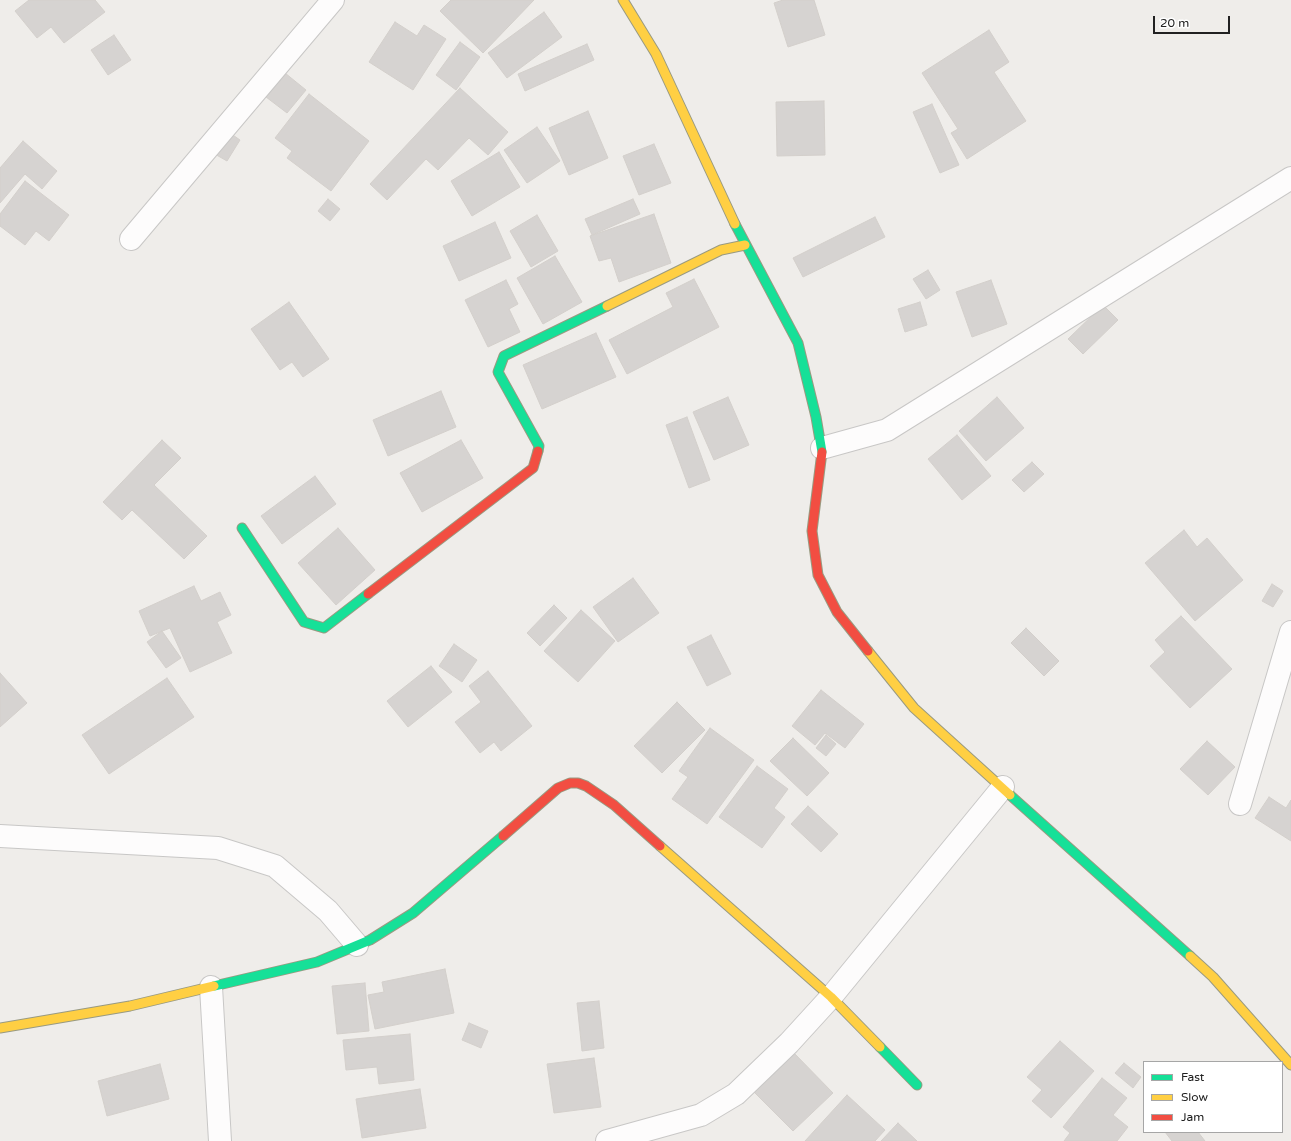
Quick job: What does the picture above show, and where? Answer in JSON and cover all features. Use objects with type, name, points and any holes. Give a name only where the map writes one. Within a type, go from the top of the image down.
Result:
[{"type":"street","points":[[131,239],[333,0]]},
{"type":"street","points":[[623,0],[656,54],[745,245],[798,343],[822,448],[812,531],[818,575],[837,612],[914,708],[1213,977],[1291,1065]]},
{"type":"street","points":[[822,448],[887,430],[1291,178]]},
{"type":"street","points":[[242,528],[304,622],[324,628],[533,468],[539,446],[498,372],[504,356],[721,250],[745,245]]},
{"type":"street","points":[[1240,804],[1291,632]]},
{"type":"street","points":[[0,1028],[130,1006],[317,962],[370,940],[413,913],[558,788],[570,783],[578,783],[586,786],[614,805],[831,997],[917,1085]]},
{"type":"street","points":[[607,1141],[701,1114],[736,1094],[789,1043],[831,997],[1003,788]]},
{"type":"street","points":[[0,836],[218,848],[275,866],[328,911],[357,945]]},
{"type":"street","points":[[211,987],[220,1141]]},
{"type":"building","points":[[29,0],[95,0],[105,12],[64,43],[51,27],[37,38],[15,11]]},
{"type":"building","points":[[451,0],[534,0],[483,53],[440,11]]},
{"type":"building","points":[[783,0],[814,0],[825,35],[788,47],[774,3]]},
{"type":"building","points":[[544,12],[562,37],[507,78],[488,53]]},
{"type":"building","points":[[395,22],[417,36],[424,25],[446,39],[413,90],[369,62]]},
{"type":"building","points":[[989,30],[1009,62],[994,72],[1026,121],[967,159],[951,133],[958,129],[922,73]]},
{"type":"building","points":[[114,35],[131,60],[108,75],[91,50]]},
{"type":"building","points":[[460,42],[480,57],[456,90],[436,75]]},
{"type":"building","points":[[587,44],[594,60],[525,91],[518,74]]},
{"type":"building","points":[[285,73],[306,90],[287,113],[266,97]]},
{"type":"building","points":[[460,88],[508,132],[488,155],[469,138],[438,170],[426,159],[387,200],[370,184]]},
{"type":"building","points":[[309,94],[369,141],[331,191],[287,158],[292,151],[275,138]]},
{"type":"building","points":[[824,101],[825,155],[777,156],[776,102]]},
{"type":"building","points":[[932,104],[959,165],[940,173],[913,112]]},
{"type":"building","points":[[588,111],[608,158],[569,175],[549,128]]},
{"type":"building","points":[[537,127],[560,161],[527,183],[504,150]]},
{"type":"building","points":[[227,131],[240,140],[227,161],[213,153]]},
{"type":"building","points":[[23,141],[57,171],[42,189],[25,174],[0,203],[0,168]]},
{"type":"building","points":[[654,144],[671,183],[639,195],[623,156]]},
{"type":"building","points":[[499,152],[520,187],[472,216],[451,181]]},
{"type":"building","points":[[25,181],[69,215],[49,241],[36,231],[25,245],[0,226],[0,214]]},
{"type":"building","points":[[328,199],[340,209],[330,221],[318,211]]},
{"type":"building","points":[[633,199],[640,214],[592,235],[585,219]]},
{"type":"building","points":[[654,214],[671,263],[619,282],[611,258],[599,261],[590,236]]},
{"type":"building","points":[[537,215],[558,251],[531,267],[510,231]]},
{"type":"building","points":[[875,217],[885,237],[803,277],[793,258]]},
{"type":"building","points":[[495,222],[511,258],[459,281],[443,246]]},
{"type":"building","points":[[555,256],[582,302],[543,324],[517,278]]},
{"type":"building","points":[[928,270],[940,290],[926,299],[913,279]]},
{"type":"building","points":[[694,279],[719,327],[627,374],[609,340],[673,307],[666,293]]},
{"type":"building","points":[[506,280],[518,304],[509,309],[520,332],[488,347],[465,300]]},
{"type":"building","points":[[991,280],[1007,324],[972,337],[956,292]]},
{"type":"building","points":[[289,302],[329,359],[303,377],[292,362],[280,370],[251,329]]},
{"type":"building","points":[[920,302],[927,325],[905,332],[898,309]]},
{"type":"building","points":[[1103,305],[1118,320],[1083,354],[1068,339]]},
{"type":"building","points":[[596,333],[616,377],[542,409],[523,365]]},
{"type":"building","points":[[441,391],[456,427],[388,456],[373,420]]},
{"type":"building","points":[[728,397],[749,445],[714,460],[693,412]]},
{"type":"building","points":[[997,397],[1024,428],[986,461],[959,431]]},
{"type":"building","points":[[687,417],[710,480],[689,488],[666,425]]},
{"type":"building","points":[[957,435],[991,476],[962,500],[928,459]]},
{"type":"building","points":[[162,440],[181,458],[154,485],[207,536],[184,559],[132,510],[122,520],[103,502]]},
{"type":"building","points":[[461,440],[483,478],[422,512],[400,473]]},
{"type":"building","points":[[1032,462],[1044,474],[1024,492],[1012,480]]},
{"type":"building","points":[[315,476],[336,504],[282,544],[261,516]]},
{"type":"building","points":[[338,528],[375,570],[336,605],[298,563]]},
{"type":"building","points":[[1184,530],[1197,547],[1207,538],[1243,580],[1195,621],[1145,563]]},
{"type":"building","points":[[633,578],[659,613],[618,642],[593,607]]},
{"type":"building","points":[[1272,584],[1283,591],[1273,607],[1262,601]]},
{"type":"building","points":[[194,586],[201,601],[220,592],[231,615],[217,622],[232,653],[190,672],[170,628],[150,636],[139,611]]},
{"type":"building","points":[[554,605],[567,618],[540,646],[527,633]]},
{"type":"building","points":[[581,610],[615,641],[578,682],[544,651]]},
{"type":"building","points":[[1181,616],[1232,669],[1190,708],[1150,666],[1165,652],[1155,640]]},
{"type":"building","points":[[1026,628],[1059,661],[1044,676],[1011,643]]},
{"type":"building","points":[[162,631],[181,658],[166,668],[147,642]]},
{"type":"building","points":[[711,635],[731,674],[707,686],[687,647]]},
{"type":"building","points":[[454,644],[477,660],[462,682],[439,666]]},
{"type":"building","points":[[431,666],[452,692],[408,727],[387,701]]},
{"type":"building","points":[[488,671],[532,726],[501,751],[494,742],[480,753],[455,722],[481,702],[469,686]]},
{"type":"building","points":[[0,673],[27,703],[0,727]]},
{"type":"building","points":[[167,678],[194,717],[109,774],[82,735]]},
{"type":"building","points":[[821,690],[864,724],[845,748],[825,733],[815,745],[792,726]]},
{"type":"building","points":[[677,702],[705,730],[662,773],[634,746]]},
{"type":"building","points":[[710,728],[754,760],[707,824],[672,799],[688,777],[679,771]]},
{"type":"building","points":[[826,735],[836,744],[826,756],[816,748]]},
{"type":"building","points":[[793,738],[829,773],[807,796],[770,761]]},
{"type":"building","points":[[1207,741],[1235,767],[1208,795],[1180,769]]},
{"type":"building","points":[[757,766],[788,789],[774,808],[785,817],[762,848],[719,817]]},
{"type":"building","points":[[1269,797],[1286,808],[1291,800],[1291,841],[1255,818]]},
{"type":"building","points":[[808,806],[838,834],[821,852],[791,824]]},
{"type":"building","points":[[445,969],[454,1013],[375,1029],[368,995],[384,992],[382,982]]},
{"type":"building","points":[[365,983],[369,1031],[337,1034],[332,986]]},
{"type":"building","points":[[599,1001],[604,1048],[582,1051],[577,1003]]},
{"type":"building","points":[[469,1023],[488,1031],[481,1048],[462,1040]]},
{"type":"building","points":[[410,1034],[414,1080],[379,1084],[377,1067],[346,1070],[343,1040]]},
{"type":"building","points":[[1060,1041],[1094,1071],[1051,1118],[1032,1101],[1042,1090],[1027,1077]]},
{"type":"building","points":[[794,1053],[833,1093],[793,1131],[754,1092]]},
{"type":"building","points":[[594,1058],[601,1107],[554,1113],[547,1064]]},
{"type":"building","points":[[1124,1063],[1141,1077],[1133,1088],[1115,1073]]},
{"type":"building","points":[[160,1064],[169,1099],[107,1116],[98,1081]]},
{"type":"building","points":[[1102,1078],[1127,1098],[1113,1115],[1128,1127],[1117,1141],[1064,1141],[1070,1133],[1063,1127]]},
{"type":"building","points":[[420,1089],[426,1128],[362,1138],[356,1099]]},
{"type":"building","points":[[847,1095],[885,1130],[875,1141],[805,1141]]},
{"type":"building","points":[[898,1123],[917,1141],[881,1141]]},
{"type":"building","points":[[1166,1133],[1199,1133],[1205,1141],[1172,1141]]},
{"type":"traffic: fast","points":[[735,224],[798,343],[816,417],[822,452]]},
{"type":"traffic: fast","points":[[538,451],[539,446],[498,372],[504,356],[607,306]]},
{"type":"traffic: fast","points":[[242,528],[304,622],[324,628],[368,594]]},
{"type":"traffic: fast","points":[[1010,795],[1190,956]]},
{"type":"traffic: fast","points":[[214,986],[317,962],[370,940],[413,913],[503,836]]},
{"type":"traffic: fast","points":[[880,1047],[917,1085]]},
{"type":"traffic: slow","points":[[623,0],[656,54],[735,224]]},
{"type":"traffic: slow","points":[[607,306],[721,250],[745,245]]},
{"type":"traffic: slow","points":[[868,651],[914,708],[1010,795]]},
{"type":"traffic: slow","points":[[660,846],[831,997],[880,1047]]},
{"type":"traffic: slow","points":[[1190,956],[1213,977],[1291,1065]]},
{"type":"traffic: slow","points":[[0,1028],[130,1006],[214,986]]},
{"type":"traffic: jam","points":[[368,594],[533,468],[538,451]]},
{"type":"traffic: jam","points":[[822,452],[812,531],[818,575],[837,612],[868,651]]},
{"type":"traffic: jam","points":[[503,836],[558,788],[570,783],[578,783],[586,786],[614,805],[660,846]]}]
